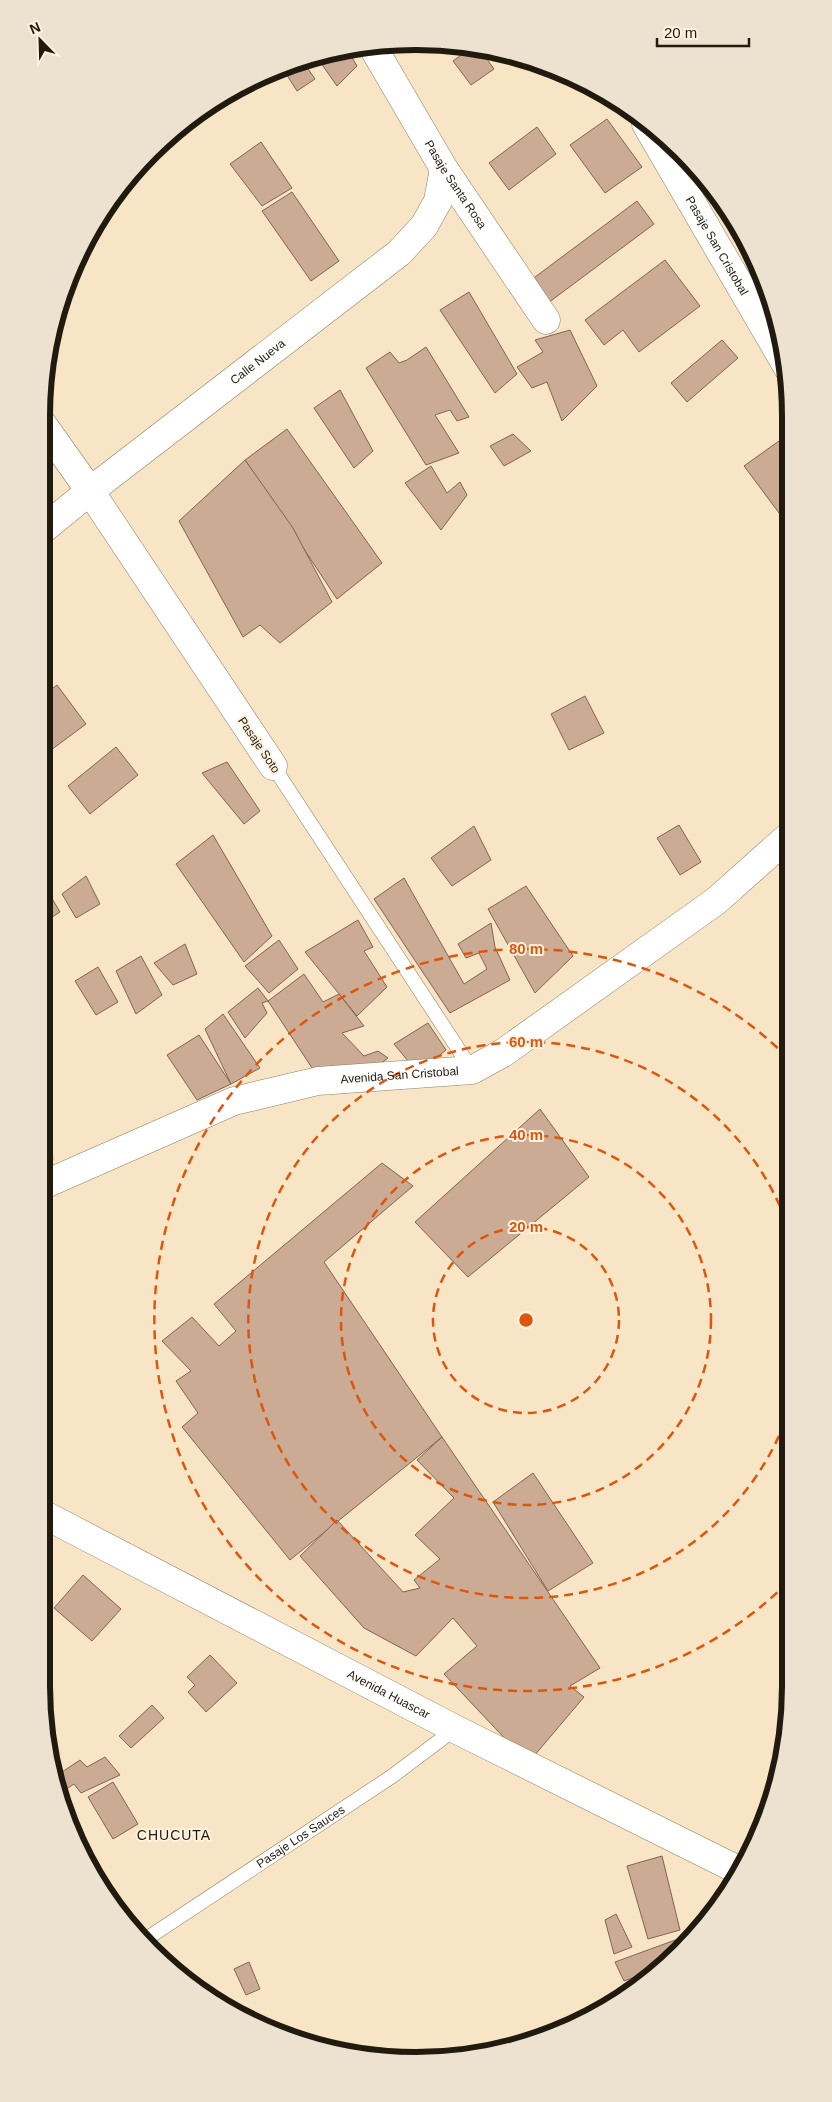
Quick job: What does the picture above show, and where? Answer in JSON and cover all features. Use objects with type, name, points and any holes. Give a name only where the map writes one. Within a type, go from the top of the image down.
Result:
[{"type":"street","name":"Pasaje Santa Rosa","points":[[376,52],[444,169],[546,320]]},
{"type":"street","name":"Pasaje San Cristobal","points":[[655,139],[775,346]]},
{"type":"street","name":"Calle Nueva","points":[[50,524],[399,253],[424,226],[438,200],[444,169]]},
{"type":"street","name":"Pasaje Soto","points":[[50,435],[90,491],[273,766]]},
{"type":"street","name":"Avenida San Cristobal","points":[[50,1182],[234,1101],[318,1081],[472,1070],[503,1053],[716,901],[782,842]]},
{"type":"street","name":"Avenida Huascar","points":[[50,1518],[455,1729],[734,1868]]},
{"type":"lane","name":"Pasaje Soto","points":[[273,766],[472,1070]]},
{"type":"lane","name":"Pasaje Los Sauces","points":[[149,1936],[391,1777],[455,1729]]},
{"type":"shaded area","points":[[50,1148],[56,1159],[50,1161]]},
{"type":"building","points":[[464,53],[485,57],[494,69],[471,85],[453,61]]},
{"type":"building","points":[[351,56],[357,66],[337,86],[320,62]]},
{"type":"building","points":[[306,66],[315,79],[297,91],[286,74]]},
{"type":"building","points":[[607,119],[642,167],[605,193],[570,145]]},
{"type":"building","points":[[537,127],[556,154],[509,190],[489,163]]},
{"type":"building","points":[[261,142],[292,188],[262,206],[230,164]]},
{"type":"building","points":[[292,192],[339,261],[311,281],[262,211]]},
{"type":"building","points":[[637,201],[654,224],[548,303],[531,280]]},
{"type":"building","points":[[665,260],[700,306],[639,352],[623,330],[604,345],[585,320]]},
{"type":"building","points":[[469,292],[517,374],[495,393],[440,310]]},
{"type":"building","points":[[570,330],[597,386],[562,421],[547,382],[532,388],[517,367],[543,352],[535,340]]},
{"type":"building","points":[[722,340],[738,358],[687,402],[671,383]]},
{"type":"building","points":[[426,347],[469,417],[457,421],[450,410],[435,415],[459,453],[426,465],[366,368],[390,352],[399,363]]},
{"type":"building","points":[[340,390],[373,451],[354,468],[314,408]]},
{"type":"building","points":[[287,429],[382,563],[337,599],[245,460]]},
{"type":"building","points":[[513,434],[531,451],[504,466],[490,446]]},
{"type":"building","points":[[782,439],[782,517],[744,466]]},
{"type":"building","points":[[245,460],[293,528],[332,602],[280,643],[260,625],[243,637],[179,521]]},
{"type":"building","points":[[431,466],[447,493],[460,482],[467,495],[441,530],[405,483]]},
{"type":"building","points":[[57,685],[86,724],[50,751],[50,690]]},
{"type":"building","points":[[585,696],[604,733],[569,750],[551,714]]},
{"type":"building","points":[[116,747],[138,775],[90,814],[68,786]]},
{"type":"building","points":[[227,762],[260,811],[244,824],[202,773]]},
{"type":"building","points":[[679,825],[701,862],[680,875],[657,838]]},
{"type":"building","points":[[474,826],[491,860],[452,886],[431,858]]},
{"type":"building","points":[[213,835],[272,936],[244,962],[176,864]]},
{"type":"building","points":[[86,876],[100,904],[76,918],[62,894]]},
{"type":"building","points":[[404,878],[464,984],[487,969],[479,953],[466,958],[458,944],[491,923],[495,947],[510,980],[450,1013],[374,899]]},
{"type":"building","points":[[526,886],[573,956],[535,993],[488,909]]},
{"type":"building","points":[[50,895],[60,912],[50,918]]},
{"type":"building","points":[[358,920],[373,947],[364,951],[387,987],[357,1016],[305,952]]},
{"type":"building","points":[[279,940],[298,969],[269,993],[245,966]]},
{"type":"building","points":[[185,944],[197,974],[173,985],[154,963]]},
{"type":"building","points":[[141,956],[162,995],[136,1014],[116,971]]},
{"type":"building","points":[[98,967],[118,1002],[96,1015],[75,981]]},
{"type":"building","points":[[304,974],[323,1002],[339,994],[364,1026],[342,1033],[364,1056],[378,1051],[388,1058],[372,1070],[316,1074],[268,1001]]},
{"type":"building","points":[[258,988],[268,1001],[262,1003],[267,1013],[245,1038],[228,1012]]},
{"type":"building","points":[[223,1014],[260,1068],[231,1084],[205,1029]]},
{"type":"building","points":[[428,1023],[446,1050],[418,1073],[394,1044]]},
{"type":"building","points":[[199,1035],[231,1084],[197,1100],[167,1055]]},
{"type":"building","points":[[540,1109],[589,1177],[468,1277],[415,1222]]},
{"type":"building","points":[[382,1163],[413,1186],[324,1262],[442,1437],[290,1560],[182,1427],[198,1413],[176,1381],[191,1371],[162,1341],[192,1317],[219,1346],[236,1331],[214,1304]]},
{"type":"building","points":[[442,1437],[600,1668],[570,1686],[584,1697],[528,1763],[444,1674],[477,1646],[453,1618],[416,1656],[364,1628],[300,1556],[337,1520],[403,1592],[420,1588],[414,1580],[440,1559],[415,1535],[454,1498],[417,1460]]},
{"type":"building","points":[[533,1473],[593,1563],[548,1591],[493,1502]]},
{"type":"building","points":[[83,1575],[121,1609],[92,1641],[54,1608]]},
{"type":"building","points":[[210,1655],[237,1683],[206,1712],[188,1692],[195,1685],[187,1677]]},
{"type":"building","points":[[152,1705],[164,1718],[131,1748],[119,1736]]},
{"type":"building","points":[[105,1757],[120,1775],[81,1793],[74,1784],[65,1790],[60,1773],[80,1760],[87,1767]]},
{"type":"building","points":[[113,1782],[138,1824],[113,1839],[88,1797]]},
{"type":"building","points":[[662,1856],[680,1930],[648,1939],[627,1866]]},
{"type":"building","points":[[616,1914],[632,1947],[614,1954],[605,1920]]},
{"type":"building","points":[[678,1939],[679,1941],[640,1975],[624,1981],[615,1962]]},
{"type":"building","points":[[249,1962],[260,1989],[246,1995],[234,1969]]},
{"type":"district","name":"CHUCUTA","points":[[174,1835]]}]
